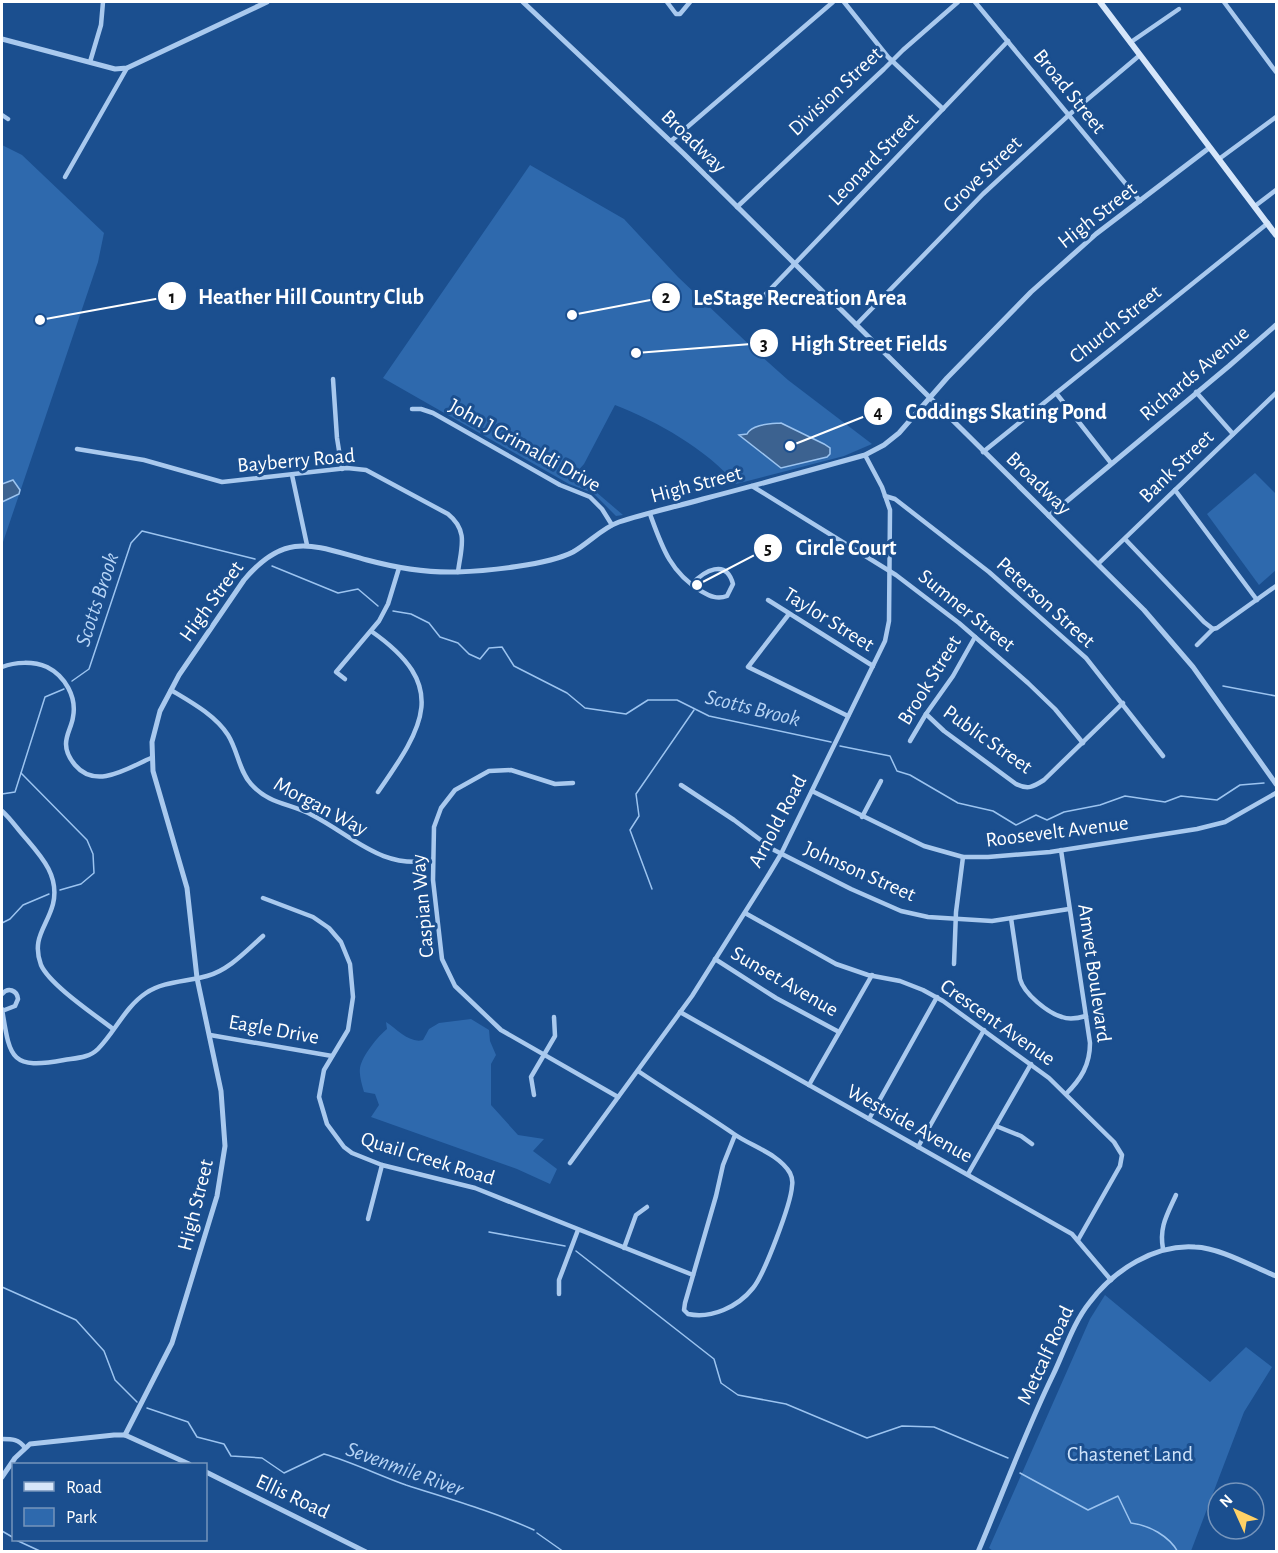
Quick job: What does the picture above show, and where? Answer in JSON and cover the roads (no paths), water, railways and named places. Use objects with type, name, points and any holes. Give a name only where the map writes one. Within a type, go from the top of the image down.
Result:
[{"type":"main road","points":[[1100,2],[1276,235]]},
{"type":"street","points":[[90,62],[101,25],[103,2]]},
{"type":"street","points":[[2,39],[115,69],[127,68],[255,4],[267,2]]},
{"type":"street","name":"Broadway","points":[[523,2],[670,141],[1144,610],[1179,650],[1276,784]]},
{"type":"street","points":[[668,2],[677,14],[681,14],[690,2]]},
{"type":"street","points":[[670,141],[833,2]]},
{"type":"street","points":[[844,2],[892,61],[943,109]]},
{"type":"street","name":"Division Street","points":[[737,207],[958,2]]},
{"type":"street","name":"Broad Street","points":[[975,2],[1140,201]]},
{"type":"street","points":[[1224,2],[1276,72]]},
{"type":"street","points":[[1131,42],[1179,9]]},
{"type":"street","name":"Leonard Street","points":[[760,299],[1008,41]]},
{"type":"street","name":"Grove Street","points":[[856,326],[983,194],[1140,54]]},
{"type":"street","points":[[65,177],[127,68]]},
{"type":"street","points":[[2,115],[8,119]]},
{"type":"street","points":[[1219,159],[1276,117]]},
{"type":"street","name":"High Street","points":[[125,1435],[172,1343],[212,1217],[221,1180],[225,1146],[221,1091],[197,978],[187,888],[156,783],[151,758],[155,726],[163,704],[186,663],[250,572],[264,560],[280,551],[308,545],[420,572],[458,572],[557,558],[580,548],[612,525],[866,455],[899,433],[1031,292],[1096,234],[1209,148]]},
{"type":"street","points":[[1255,206],[1276,190]]},
{"type":"street","name":"Church Street","points":[[983,452],[1268,223]]},
{"type":"street","name":"Richards Avenue","points":[[1049,516],[1276,324]]},
{"type":"street","points":[[333,379],[337,438],[342,469]]},
{"type":"street","points":[[1196,392],[1233,434]]},
{"type":"street","points":[[1056,393],[1111,463]]},
{"type":"street","name":"Bank Street","points":[[1098,564],[1276,393]]},
{"type":"street","name":"John J Grimaldi Drive","points":[[412,409],[433,413],[560,485],[590,497],[599,505],[612,525]]},
{"type":"street","name":"Bayberry Road","points":[[77,449],[144,460],[216,482],[342,469],[366,470],[453,518],[461,529],[462,535],[458,572]]},
{"type":"street","name":"Arnold Road","points":[[570,1163],[680,1012],[781,854],[888,631],[891,572],[890,510],[866,455]]},
{"type":"street","points":[[292,475],[308,545]]},
{"type":"street","name":"Sumner Street","points":[[752,486],[891,572],[975,637],[1029,683],[1083,742]]},
{"type":"street","points":[[1175,490],[1257,600]]},
{"type":"street","name":"Peterson Street","points":[[885,496],[896,499],[954,544],[1086,658],[1163,756]]},
{"type":"street","points":[[650,514],[671,564],[681,576],[692,584],[711,597],[721,599],[727,596],[733,584],[731,576],[726,571],[717,568],[707,572],[692,584]]},
{"type":"street","points":[[1125,538],[1213,629]]},
{"type":"street","points":[[345,680],[336,672],[379,621],[388,604],[399,568]]},
{"type":"street","points":[[1197,645],[1213,629],[1276,586]]},
{"type":"street","name":"Taylor Street","points":[[768,600],[873,666]]},
{"type":"street","points":[[789,614],[748,667],[848,716]]},
{"type":"street","points":[[371,631],[397,650],[408,662],[417,678],[422,702],[420,719],[414,736],[378,792]]},
{"type":"street","name":"Brook Street","points":[[910,741],[953,676],[975,637]]},
{"type":"street","points":[[2,667],[20,663],[39,664],[52,670],[63,679],[74,705],[73,720],[67,734],[67,751],[73,762],[83,772],[104,777],[151,758]]},
{"type":"street","name":"Morgan Way","points":[[171,690],[217,722],[228,735],[245,777],[262,794],[274,801],[309,813],[373,852],[405,861],[432,860]]},
{"type":"street","points":[[1083,742],[1123,703]]},
{"type":"street","name":"Public Street","points":[[926,714],[944,731],[1024,788],[1031,788],[1044,780],[1083,742]]},
{"type":"street","name":"Caspian Way","points":[[573,783],[555,784],[511,770],[489,771],[469,780],[455,790],[441,808],[434,827],[432,860],[442,959],[449,976],[463,995],[501,1030],[618,1097]]},
{"type":"street","points":[[862,817],[881,781]]},
{"type":"street","name":"Johnson Street","points":[[681,785],[781,854],[901,911],[928,917],[992,921],[1069,909]]},
{"type":"street","name":"Roosevelt Avenue","points":[[812,791],[924,846],[963,856],[1018,856],[1197,829],[1225,822],[1276,793]]},
{"type":"street","points":[[2,811],[42,857],[49,867],[53,880],[53,902],[38,938],[38,952],[42,966],[56,984],[113,1029]]},
{"type":"street","name":"Amvet Boulevard","points":[[1060,850],[1090,1043],[1088,1064],[1081,1077],[1066,1094]]},
{"type":"street","points":[[954,964],[963,856]]},
{"type":"street","name":"Quail Creek Road","points":[[263,898],[314,917],[329,928],[341,942],[350,964],[353,997],[348,1030],[324,1070],[319,1098],[327,1124],[344,1147],[352,1153],[382,1165],[475,1188],[693,1275]]},
{"type":"street","name":"Crescent Avenue","points":[[745,913],[836,964],[900,981],[938,997],[1031,1064],[1066,1094],[1114,1142],[1122,1155],[1120,1166],[1078,1239]]},
{"type":"street","points":[[1011,918],[1020,979],[1027,992],[1063,1017],[1086,1016]]},
{"type":"street","points":[[2,994],[6,990],[12,990],[17,994],[18,999],[15,1006],[2,1010],[7,1042],[21,1061],[31,1065],[41,1064],[91,1054],[100,1047],[130,1007],[145,994],[162,985],[208,976],[229,965],[263,936]]},
{"type":"street","name":"Sunset Avenue","points":[[715,959],[776,998],[838,1032]]},
{"type":"street","points":[[809,1085],[872,975]]},
{"type":"street","points":[[869,1119],[938,997]]},
{"type":"street","name":"Westside Avenue","points":[[680,1012],[968,1174],[1078,1239],[1111,1280]]},
{"type":"street","points":[[534,1095],[531,1077],[555,1036],[554,1017]]},
{"type":"street","points":[[918,1147],[984,1030]]},
{"type":"street","name":"Eagle Drive","points":[[210,1035],[332,1056]]},
{"type":"street","points":[[968,1174],[1031,1064]]},
{"type":"street","points":[[638,1071],[772,1157],[786,1168],[792,1178],[792,1190],[767,1259],[753,1289],[724,1310],[706,1315],[688,1314],[684,1310],[685,1303],[723,1165],[735,1135]]},
{"type":"street","points":[[996,1126],[1021,1136],[1032,1144]]},
{"type":"street","points":[[368,1219],[382,1165]]},
{"type":"street","points":[[1163,1249],[1162,1224],[1176,1195]]},
{"type":"street","points":[[624,1248],[636,1215],[647,1207]]},
{"type":"street","points":[[559,1294],[559,1280],[578,1230]]},
{"type":"street","name":"Metcalf Road","points":[[978,1551],[1062,1352],[1084,1309],[1111,1280],[1135,1263],[1163,1249],[1197,1246],[1276,1276]]},
{"type":"street","points":[[2,1477],[25,1448],[39,1442],[125,1435],[187,1463]]},
{"type":"street","points":[[2,1439],[22,1442],[25,1448]]},
{"type":"street","name":"Ellis Road","points":[[207,1472],[366,1551]]},
{"type":"waterway","name":"Scotts Brook","points":[[72,681],[89,669],[131,543],[142,531],[255,559]]},
{"type":"waterway","name":"Scotts Brook","points":[[272,566],[338,593],[358,589],[378,606]]},
{"type":"waterway","name":"Scotts Brook","points":[[393,611],[411,614],[429,623],[440,637],[458,643],[469,654],[480,659],[489,648],[502,647],[514,666],[567,693],[585,708],[626,714],[648,700],[677,700],[709,716],[831,742]]},
{"type":"waterway","points":[[1223,686],[1276,696]]},
{"type":"waterway","name":"Scotts Brook","points":[[2,794],[15,792],[45,697],[64,689]]},
{"type":"waterway","points":[[652,889],[630,830],[639,816],[636,794],[694,710]]},
{"type":"waterway","name":"Scotts Brook","points":[[840,746],[890,756],[897,771],[910,775],[958,803],[993,811],[1016,825],[1036,815],[1047,820],[1064,812],[1100,805],[1125,796],[1165,802],[1181,796],[1217,800],[1240,785],[1264,783]]},
{"type":"waterway","points":[[21,773],[87,840],[93,854],[94,873],[81,884],[60,890]]},
{"type":"waterway","points":[[2,923],[10,919],[23,905],[49,894]]},
{"type":"waterway","points":[[489,1232],[565,1246]]},
{"type":"waterway","points":[[576,1251],[714,1359],[721,1383],[738,1395],[786,1404],[867,1438],[902,1426],[934,1427],[1008,1458]]},
{"type":"waterway","name":"Sevenmile River","points":[[2,1287],[76,1320],[104,1351],[115,1380],[137,1402]]},
{"type":"waterway","name":"Sevenmile River","points":[[147,1408],[188,1422],[197,1437],[224,1444],[231,1456],[262,1458],[284,1473],[324,1454],[534,1530]]},
{"type":"waterway","points":[[1020,1473],[1088,1510],[1118,1496],[1131,1523],[1158,1532],[1178,1552]]},
{"type":"waterway","points":[[2,1531],[12,1537]]},
{"type":"waterway","name":"Sevenmile River","points":[[537,1533],[564,1552]]},
{"type":"waterway","points":[[18,1541],[42,1552]]},
{"type":"place","name":"LeStage Recreation Area","points":[[572,315]]},
{"type":"place","name":"Heather Hill Country Club","points":[[40,320]]},
{"type":"place","name":"High Street Fields","points":[[636,353]]},
{"type":"place","name":"Coddings Skating Pond","points":[[790,446]]},
{"type":"place","name":"Circle Court","points":[[697,585]]},
{"type":"park label","name":"Chastenet Land","points":[[1130,1454]]}]
